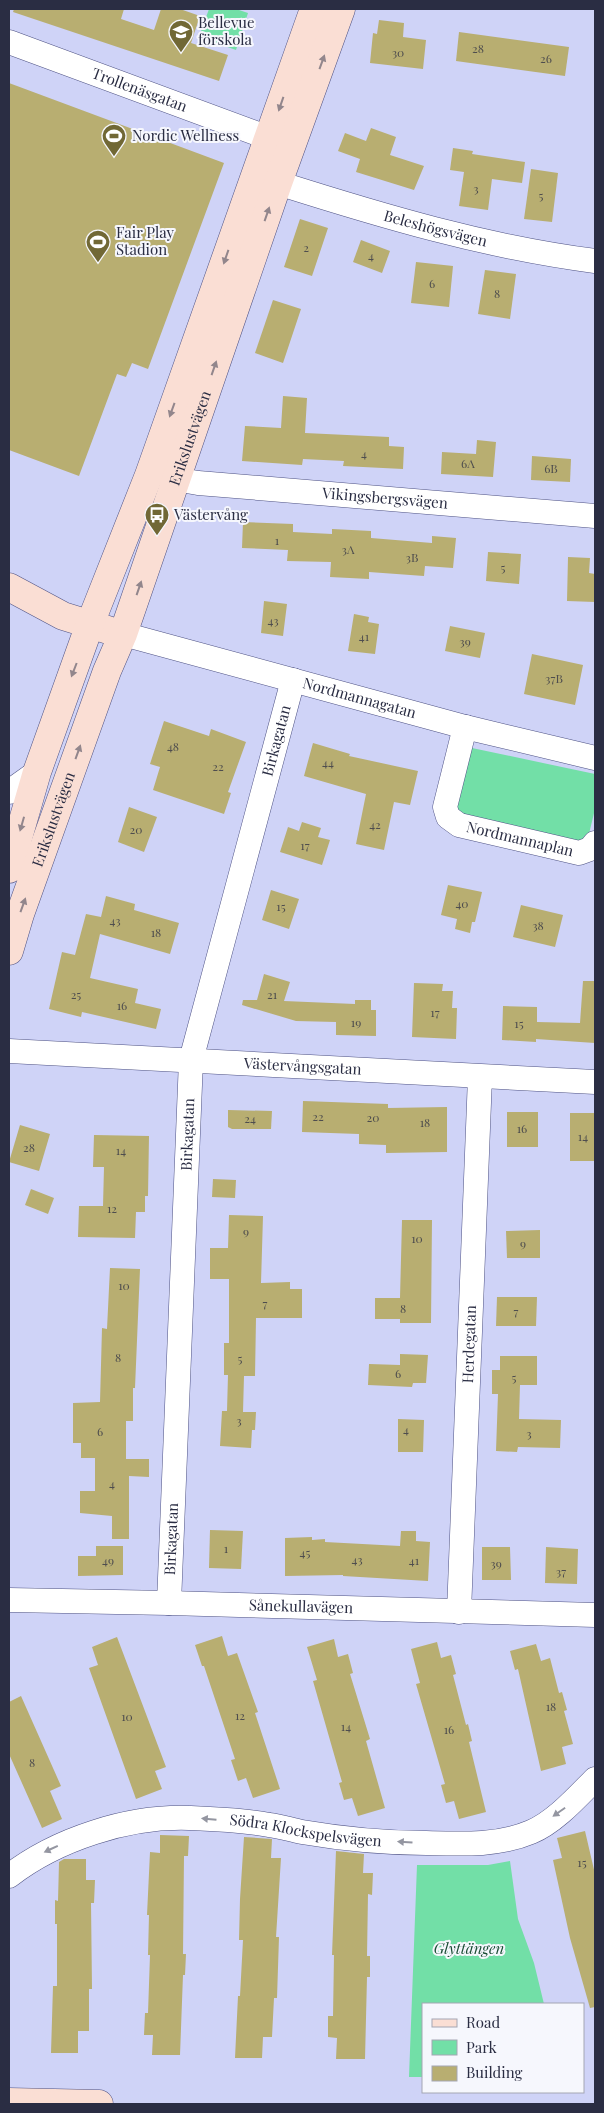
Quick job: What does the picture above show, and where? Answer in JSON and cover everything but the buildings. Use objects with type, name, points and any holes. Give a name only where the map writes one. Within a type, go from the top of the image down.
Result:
[{"type":"street","name":"Erikslustvägen","points":[[9,869],[37,772],[90,624],[149,475],[314,9]]},
{"type":"street","name":"Erikslustvägen","points":[[9,951],[20,914],[107,671],[124,634],[175,478],[341,9]]},
{"type":"street","name":"Trollenäsgatan","points":[[9,42],[269,138]]},
{"type":"street","name":"Beleshögsvägen","points":[[278,183],[364,211],[451,234],[560,256],[595,261]]},
{"type":"street","name":"Vikingsbergsvägen","points":[[175,478],[198,483],[595,516]]},
{"type":"street","points":[[9,587],[63,616],[124,634]]},
{"type":"street","name":"Nordmannagatan","points":[[124,634],[465,727],[595,758]]},
{"type":"street","name":"Birkagatan","points":[[169,1603],[191,1060],[293,680]]},
{"type":"street","name":"Nordmannaplan","points":[[465,727],[445,807],[448,817],[459,825],[579,853],[590,849],[595,843]]},
{"type":"street","points":[[9,792],[37,772]]},
{"type":"street","name":"Västervångsgatan","points":[[9,1051],[595,1082]]},
{"type":"street","name":"Herdegatan","points":[[459,1612],[480,1077]]},
{"type":"street","name":"Sånekullavägen","points":[[9,1600],[595,1614]]},
{"type":"street","name":"Södra Klockspelsvägen","points":[[9,1876],[49,1850],[94,1832],[149,1820],[188,1818],[268,1824],[312,1833],[408,1843],[472,1844],[514,1838],[533,1831],[568,1806],[595,1779]]},
{"type":"street","points":[[9,2102],[99,2104]]},
{"type":"green space","points":[[209,9],[236,9],[248,13],[236,50],[199,37]]},
{"type":"green space","points":[[472,748],[595,774],[595,809],[587,842],[576,844],[460,815],[454,808]]},
{"type":"green space","name":"Glyttängen","points":[[510,1861],[518,1919],[534,1963],[544,2003],[422,2003],[422,2077],[409,2077],[417,1865],[488,1865]]},
{"type":"place","name":"Bellevue förskola","points":[[181,53]]},
{"type":"place","name":"Nordic Wellness","points":[[114,157]]},
{"type":"place","name":"Fair Play Stadion","points":[[98,263]]},
{"type":"place","name":"Västervång","points":[[157,536]]}]
